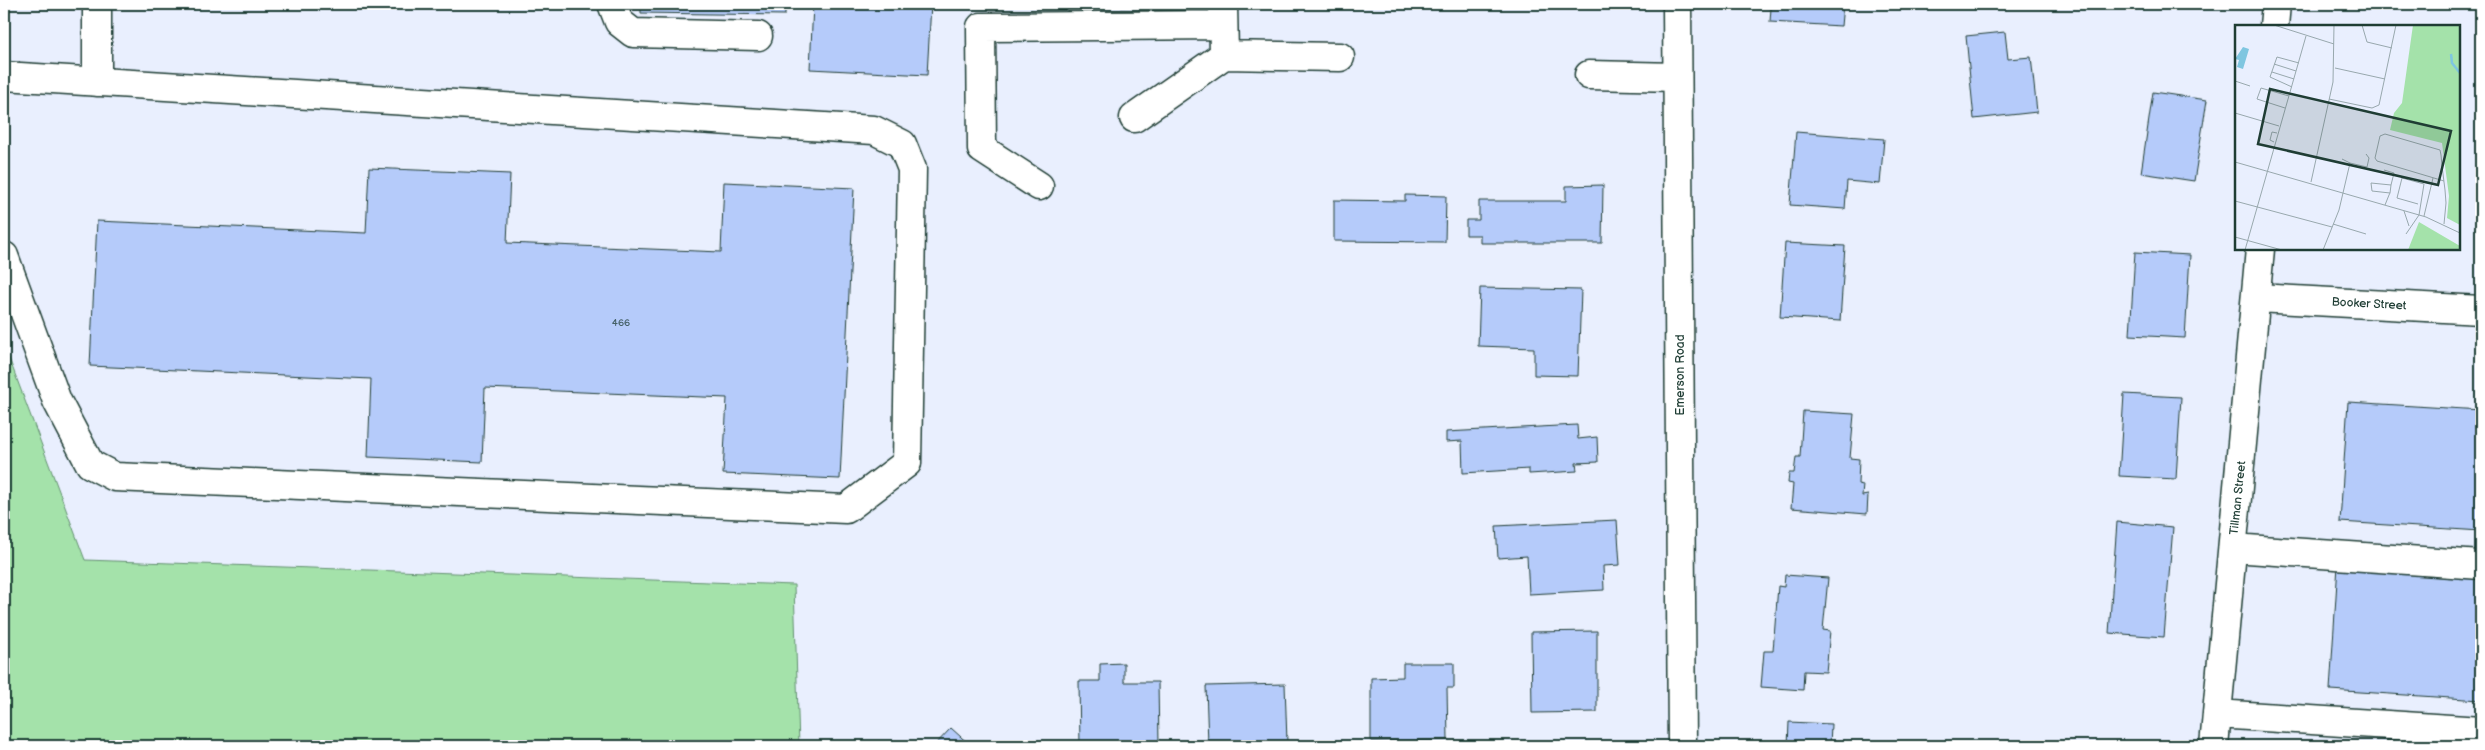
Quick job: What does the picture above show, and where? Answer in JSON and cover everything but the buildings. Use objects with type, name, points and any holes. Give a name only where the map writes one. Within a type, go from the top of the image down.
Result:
[{"type":"street","points":[[98,4],[98,82]]},
{"type":"street","points":[[612,4],[619,22],[633,33],[758,36]]},
{"type":"street","name":"Emerson Road","points":[[1677,4],[1682,746]]},
{"type":"street","points":[[2274,25],[2276,4]]},
{"type":"street","points":[[1039,186],[982,149],[981,27],[1223,14],[1224,55]]},
{"type":"street","points":[[1134,118],[1224,55],[1340,57]]},
{"type":"street","points":[[1589,75],[1677,77]]},
{"type":"street","points":[[4,76],[874,130],[902,144],[912,169],[907,463],[846,509],[115,477],[90,464],[57,401],[4,256]]},
{"type":"street","name":"Tillman Street","points":[[2214,746],[2258,298],[2260,250]]},
{"type":"street","name":"Booker Street","points":[[2258,298],[2481,310]]},
{"type":"street","points":[[2233,548],[2481,565]]},
{"type":"street","points":[[2217,714],[2481,731]]},
{"type":"green space","points":[[4,345],[85,560],[794,585],[799,746],[4,746]]}]
